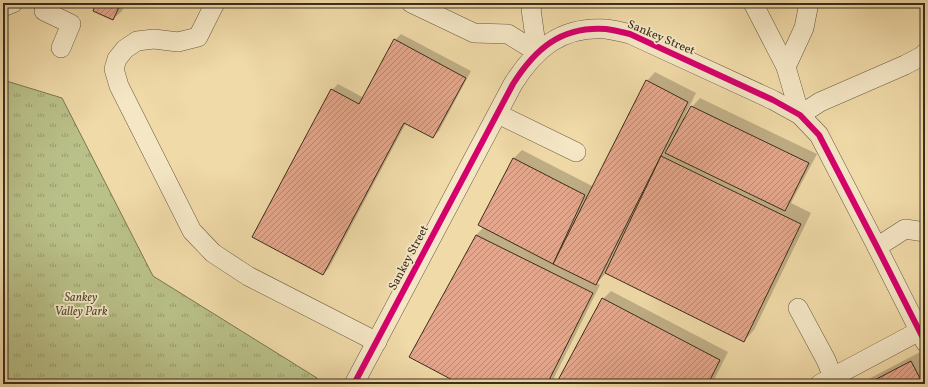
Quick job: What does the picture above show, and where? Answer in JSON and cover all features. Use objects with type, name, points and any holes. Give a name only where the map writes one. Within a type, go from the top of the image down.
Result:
[{"type":"street","points":[[3,7],[13,3]]},
{"type":"street","points":[[47,3],[44,11],[71,24],[61,48]]},
{"type":"street","points":[[215,3],[198,37],[178,42],[154,39],[137,40],[125,49],[117,59],[114,69],[119,86],[192,231],[213,253],[248,276],[377,342]]},
{"type":"street","points":[[411,3],[474,33],[508,34],[537,52]]},
{"type":"street","points":[[533,3],[531,9],[537,52]]},
{"type":"street","points":[[753,3],[786,66],[800,115],[820,102],[905,64],[925,53]]},
{"type":"street","points":[[786,66],[804,28],[809,3]]},
{"type":"street","name":"Sankey Street","points":[[354,384],[513,84],[524,67],[537,52],[551,41],[589,29],[607,29],[630,34],[773,100],[800,115],[819,135],[923,334],[826,381]]},
{"type":"street","points":[[498,114],[576,152]]},
{"type":"street","points":[[878,246],[905,229],[925,232]]},
{"type":"street","points":[[798,308],[826,360],[826,381]]},
{"type":"green space","name":"Sankey Valley Park","points":[[3,80],[62,98],[153,276],[317,378],[314,384],[3,384]]},
{"type":"building","points":[[96,3],[121,3],[113,20],[93,11]]},
{"type":"building","points":[[160,3],[171,3],[169,7]]},
{"type":"building","points":[[394,39],[466,78],[433,138],[404,123],[323,275],[252,237],[331,89],[359,104]]},
{"type":"building","points":[[646,80],[688,102],[596,285],[553,264]]},
{"type":"building","points":[[691,106],[809,163],[785,211],[665,153]]},
{"type":"building","points":[[661,156],[801,224],[744,342],[605,273]]},
{"type":"building","points":[[513,158],[585,195],[553,264],[478,225]]},
{"type":"building","points":[[476,235],[593,293],[547,384],[460,384],[409,357]]},
{"type":"building","points":[[602,298],[720,360],[708,384],[556,384]]},
{"type":"building","points":[[911,361],[923,384],[867,384]]},
{"type":"cycle path","points":[[354,384],[521,71],[540,50],[551,42],[576,31],[590,29],[615,30],[630,34],[773,100],[800,115],[819,135],[925,342]]}]
